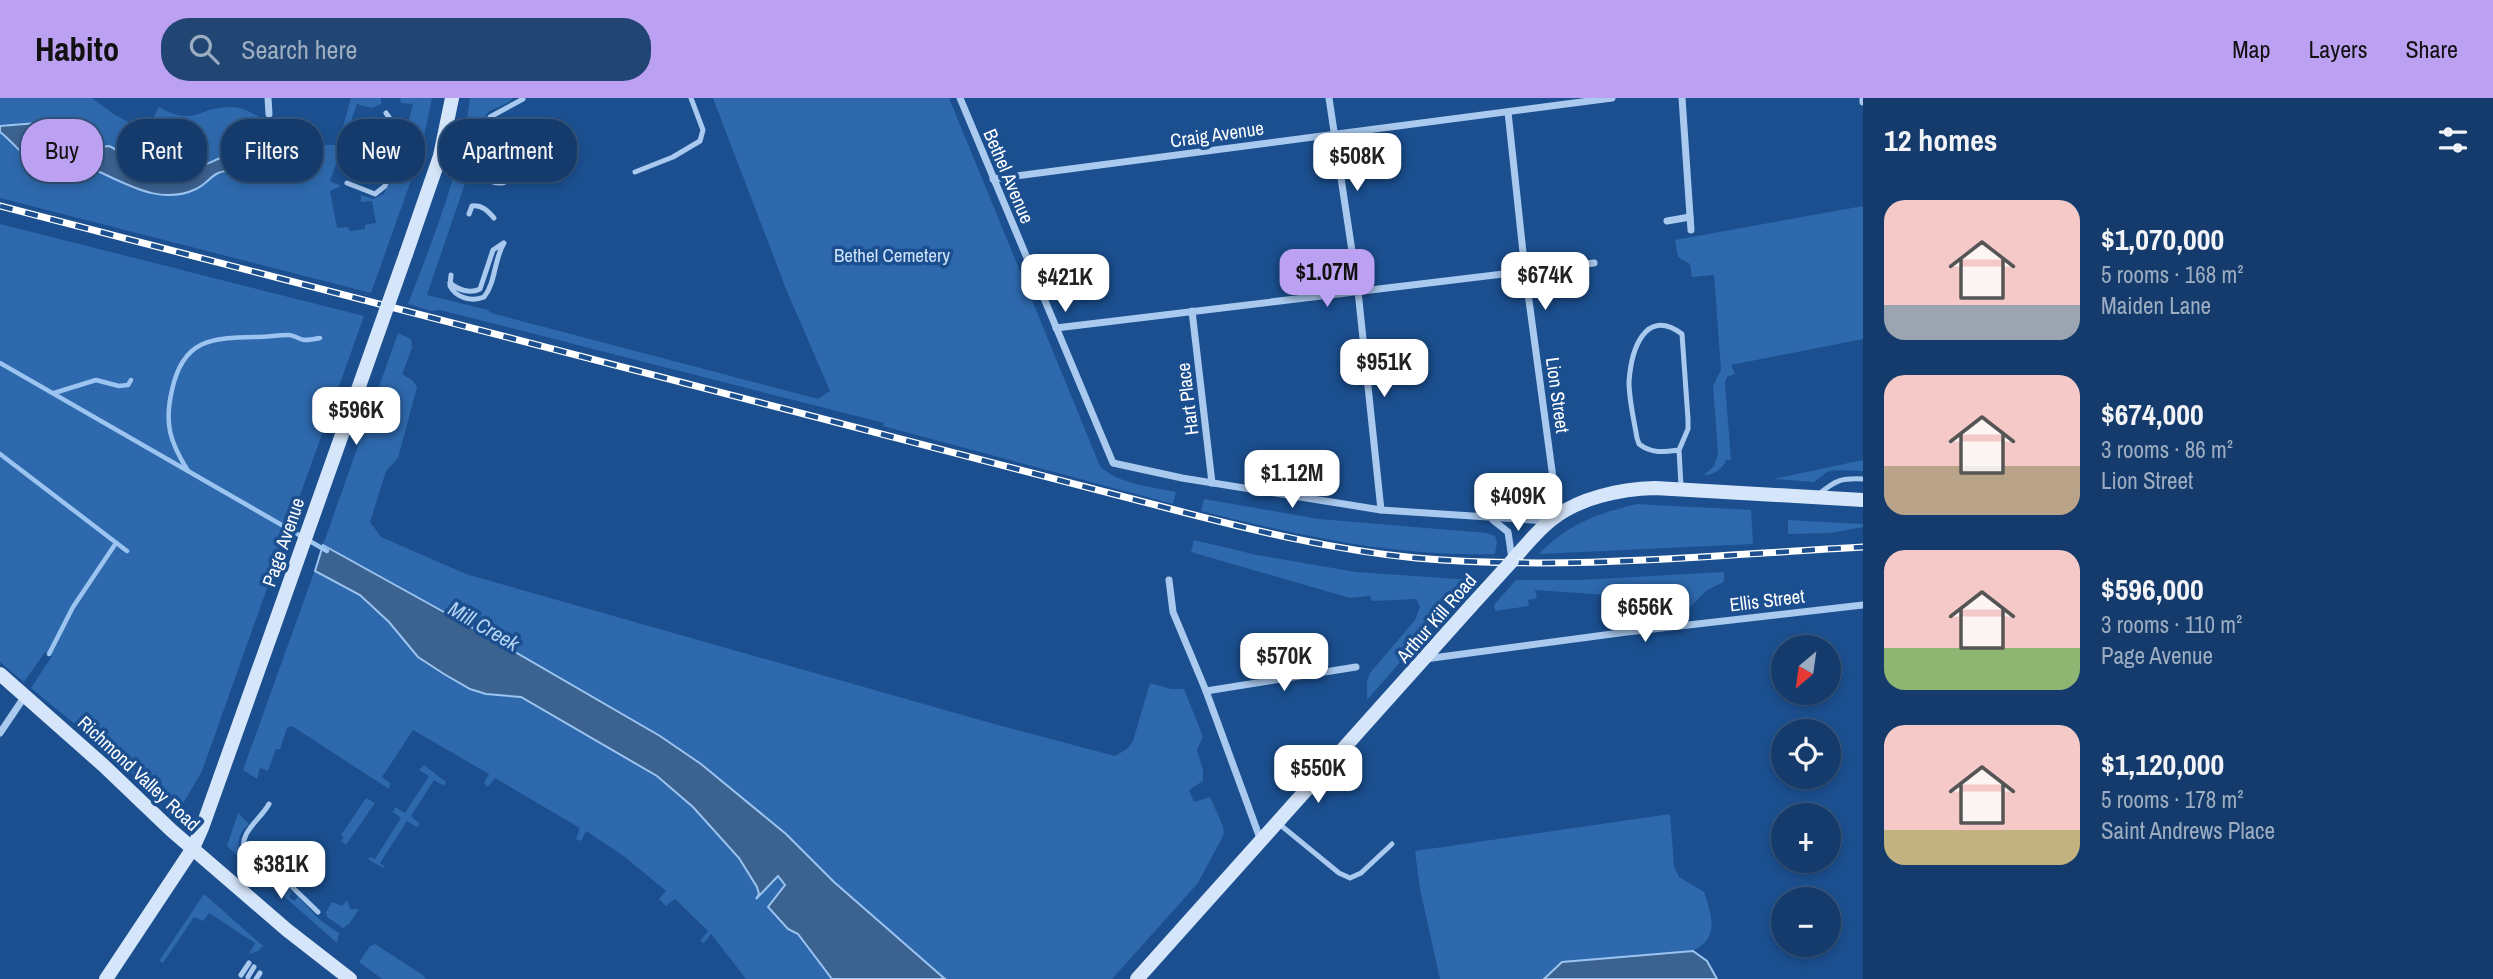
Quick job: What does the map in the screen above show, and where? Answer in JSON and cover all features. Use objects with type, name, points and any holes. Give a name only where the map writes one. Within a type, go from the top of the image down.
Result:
[{"type":"street","points":[[268,98],[269,114]]},
{"type":"street","name":"Page Avenue","points":[[106,979],[193,848],[202,828],[440,156],[452,98]]},
{"type":"street","name":"Bethel Avenue","points":[[960,98],[1111,460],[1117,464],[1212,483]]},
{"type":"street","points":[[1329,98],[1358,291],[1381,510]]},
{"type":"street","name":"Craig Avenue","points":[[993,179],[1612,98]]},
{"type":"street","points":[[1682,98],[1691,230]]},
{"type":"street","name":"Lion Street","points":[[1508,112],[1554,518]]},
{"type":"street","points":[[1667,221],[1690,217]]},
{"type":"street","points":[[1056,328],[1594,263]]},
{"type":"street","name":"Hart Place","points":[[1192,312],[1212,483]]},
{"type":"street","points":[[1212,483],[1381,510],[1489,518],[1554,518]]},
{"type":"street","name":"Arthur Kill Road","points":[[1137,979],[1471,606],[1554,518],[1584,502],[1639,489],[1863,500]]},
{"type":"street","points":[[1489,518],[1508,532],[1512,561]]},
{"type":"street","points":[[1169,580],[1173,612],[1206,691],[1261,842]]},
{"type":"street","name":"Ellis Street","points":[[1425,660],[1628,632],[1863,605]]},
{"type":"street","points":[[1206,691],[1356,667]]},
{"type":"street","name":"Richmond Valley Road","points":[[0,674],[287,930],[350,979]]},
{"type":"street","points":[[0,733],[25,696]]},
{"type":"lane","points":[[635,172],[673,157],[700,141],[703,130],[691,98]]},
{"type":"lane","points":[[489,119],[523,99]]},
{"type":"lane","points":[[347,183],[375,194],[385,186],[402,136],[386,113]]},
{"type":"lane","points":[[469,214],[472,206],[477,205],[494,218]]},
{"type":"lane","points":[[451,275],[453,292],[476,299],[484,297],[489,290],[499,251],[504,243]]},
{"type":"lane","points":[[1679,450],[1657,453],[1649,451],[1639,444],[1637,438],[1629,383],[1635,352],[1642,334],[1652,327],[1664,325],[1682,334],[1688,429],[1679,450],[1681,489]]},
{"type":"lane","points":[[1815,497],[1837,480],[1863,480]]},
{"type":"lane","points":[[269,804],[247,832],[242,842],[244,850],[279,876],[318,912]]},
{"type":"lane","points":[[1278,823],[1339,873],[1350,878],[1362,873],[1392,844]]},
{"type":"lane","points":[[245,976],[251,965]]},
{"type":"lane","points":[[256,979],[260,973]]},
{"type":"green space","points":[[0,98],[92,98],[123,119],[117,119],[117,182],[207,182],[207,119],[152,119],[159,107],[181,116],[221,107],[240,108],[261,119],[221,119],[221,182],[323,182],[323,144],[337,145],[337,161],[330,181],[341,186],[330,191],[337,228],[348,227],[350,231],[365,229],[365,225],[376,223],[372,201],[361,202],[361,195],[373,199],[384,194],[388,182],[410,182],[371,293],[0,198]]},
{"type":"green space","points":[[351,98],[381,98],[381,104],[372,108],[357,104],[352,119],[345,119]]},
{"type":"green space","points":[[400,98],[432,98],[425,131],[425,119],[409,119],[413,104],[401,103]]},
{"type":"green space","name":"Bethel Cemetery","points":[[470,98],[513,98],[492,110],[485,119],[467,119]]},
{"type":"green space","name":"Bethel Cemetery","points":[[713,98],[949,98],[1100,466],[1125,481],[1176,492],[1173,504],[883,426],[884,423],[408,304],[451,182],[465,182],[427,295],[818,399],[830,391],[786,289]]},
{"type":"green space","points":[[1863,206],[1863,339],[1731,365],[1735,374],[1727,377],[1725,383],[1731,460],[1726,460],[1718,471],[1704,475],[1714,466],[1718,453],[1713,386],[1721,370],[1714,275],[1692,277],[1690,264],[1678,257],[1675,240]]},
{"type":"green space","points":[[0,224],[364,316],[202,771],[177,814],[98,743],[31,688],[52,656],[45,652],[24,682],[0,662]]},
{"type":"green space","points":[[398,333],[411,339],[412,348],[402,374],[417,387],[398,458],[386,471],[370,522],[381,537],[466,574],[1115,756],[1127,749],[1133,741],[1150,683],[1171,689],[1184,689],[1203,737],[1197,750],[1203,781],[1189,790],[1194,802],[1210,797],[1224,834],[1198,883],[1112,979],[933,979],[786,834],[701,764],[660,736],[498,642],[323,545]]},
{"type":"green space","points":[[1863,460],[1863,471],[1834,470],[1814,482],[1773,479]]},
{"type":"green space","points":[[1204,499],[1319,519],[1486,533],[1495,536],[1495,554],[1420,552],[1346,543],[1201,511]]},
{"type":"green space","points":[[1637,504],[1751,510],[1753,544],[1539,554],[1572,527],[1610,511]]},
{"type":"green space","points":[[1788,520],[1863,524],[1863,527],[1831,533],[1788,534]]},
{"type":"green space","points":[[1194,540],[1257,555],[1356,572],[1472,580],[1367,700],[1370,673],[1415,620],[1420,607],[1416,599],[1372,601],[1370,596],[1350,598],[1191,552]]},
{"type":"green space","points":[[316,567],[645,759],[760,856],[783,881],[859,979],[746,979],[711,934],[704,943],[700,941],[708,931],[675,899],[666,906],[659,899],[666,891],[625,857],[586,831],[581,841],[576,839],[580,828],[495,778],[488,787],[484,783],[489,774],[413,730],[382,777],[390,783],[389,789],[292,726],[287,728],[268,771],[260,768],[257,779],[243,770]]},
{"type":"green space","points":[[1724,572],[1724,582],[1707,590],[1687,610],[1653,613],[1650,598],[1535,590],[1537,598],[1528,600],[1529,606],[1495,611],[1494,605],[1516,580],[1580,580]]},
{"type":"green space","points":[[424,765],[446,782],[444,786],[434,780],[411,816],[420,824],[417,827],[407,821],[380,863],[383,868],[368,859],[375,859],[401,818],[393,812],[395,807],[405,813],[429,776],[419,770]]},
{"type":"green space","points":[[366,798],[375,803],[346,845],[341,841],[344,837],[341,835]]},
{"type":"green space","points":[[238,813],[249,824],[240,838],[242,854],[275,876],[292,892],[289,897],[294,901],[298,897],[321,921],[339,933],[337,943],[227,846]]},
{"type":"green space","points":[[1670,814],[1674,866],[1679,877],[1704,892],[1711,918],[1710,933],[1702,945],[1693,951],[1562,962],[1543,979],[1440,979],[1420,889],[1415,851]]},
{"type":"green space","points":[[204,894],[263,946],[249,954],[255,943],[209,913],[203,921],[194,917],[163,963],[159,961]]},
{"type":"green space","points":[[347,900],[350,909],[359,909],[343,928],[327,917],[326,912],[332,902],[342,906]]},
{"type":"green space","points":[[375,944],[426,979],[382,979],[359,962],[370,946]]},
{"type":"shaded area","points":[[21,124],[21,151],[0,132],[0,126]]},
{"type":"shaded area","points":[[109,146],[117,150],[117,180],[103,174],[103,147]]},
{"type":"shaded area","points":[[221,158],[221,172],[207,181],[207,163]]},
{"type":"shaded area","points":[[122,182],[206,182],[181,194],[167,195],[152,193]]},
{"type":"shaded area","points":[[323,545],[498,642],[660,736],[701,764],[786,834],[834,882],[945,979],[832,979],[798,934],[788,929],[768,907],[785,885],[778,876],[756,899],[759,894],[757,887],[739,858],[693,807],[657,776],[521,697],[486,694],[470,689],[418,657],[389,622],[360,595],[315,571]]},
{"type":"shaded area","points":[[1693,951],[1707,961],[1717,979],[1544,979],[1562,962]]},
{"type":"waterway","points":[[188,471],[173,442],[169,423],[172,390],[183,360],[201,345],[225,339],[289,335],[304,340],[320,338]]},
{"type":"waterway","name":"Mill Creek","points":[[0,363],[327,551]]},
{"type":"waterway","points":[[54,393],[96,380],[119,386],[128,385],[131,380]]},
{"type":"waterway","points":[[0,454],[127,551]]},
{"type":"waterway","points":[[49,654],[73,607],[116,543]]},
{"type":"railway","points":[[0,206],[1201,517],[1323,545],[1416,558],[1528,563],[1640,560],[1863,547]]}]
